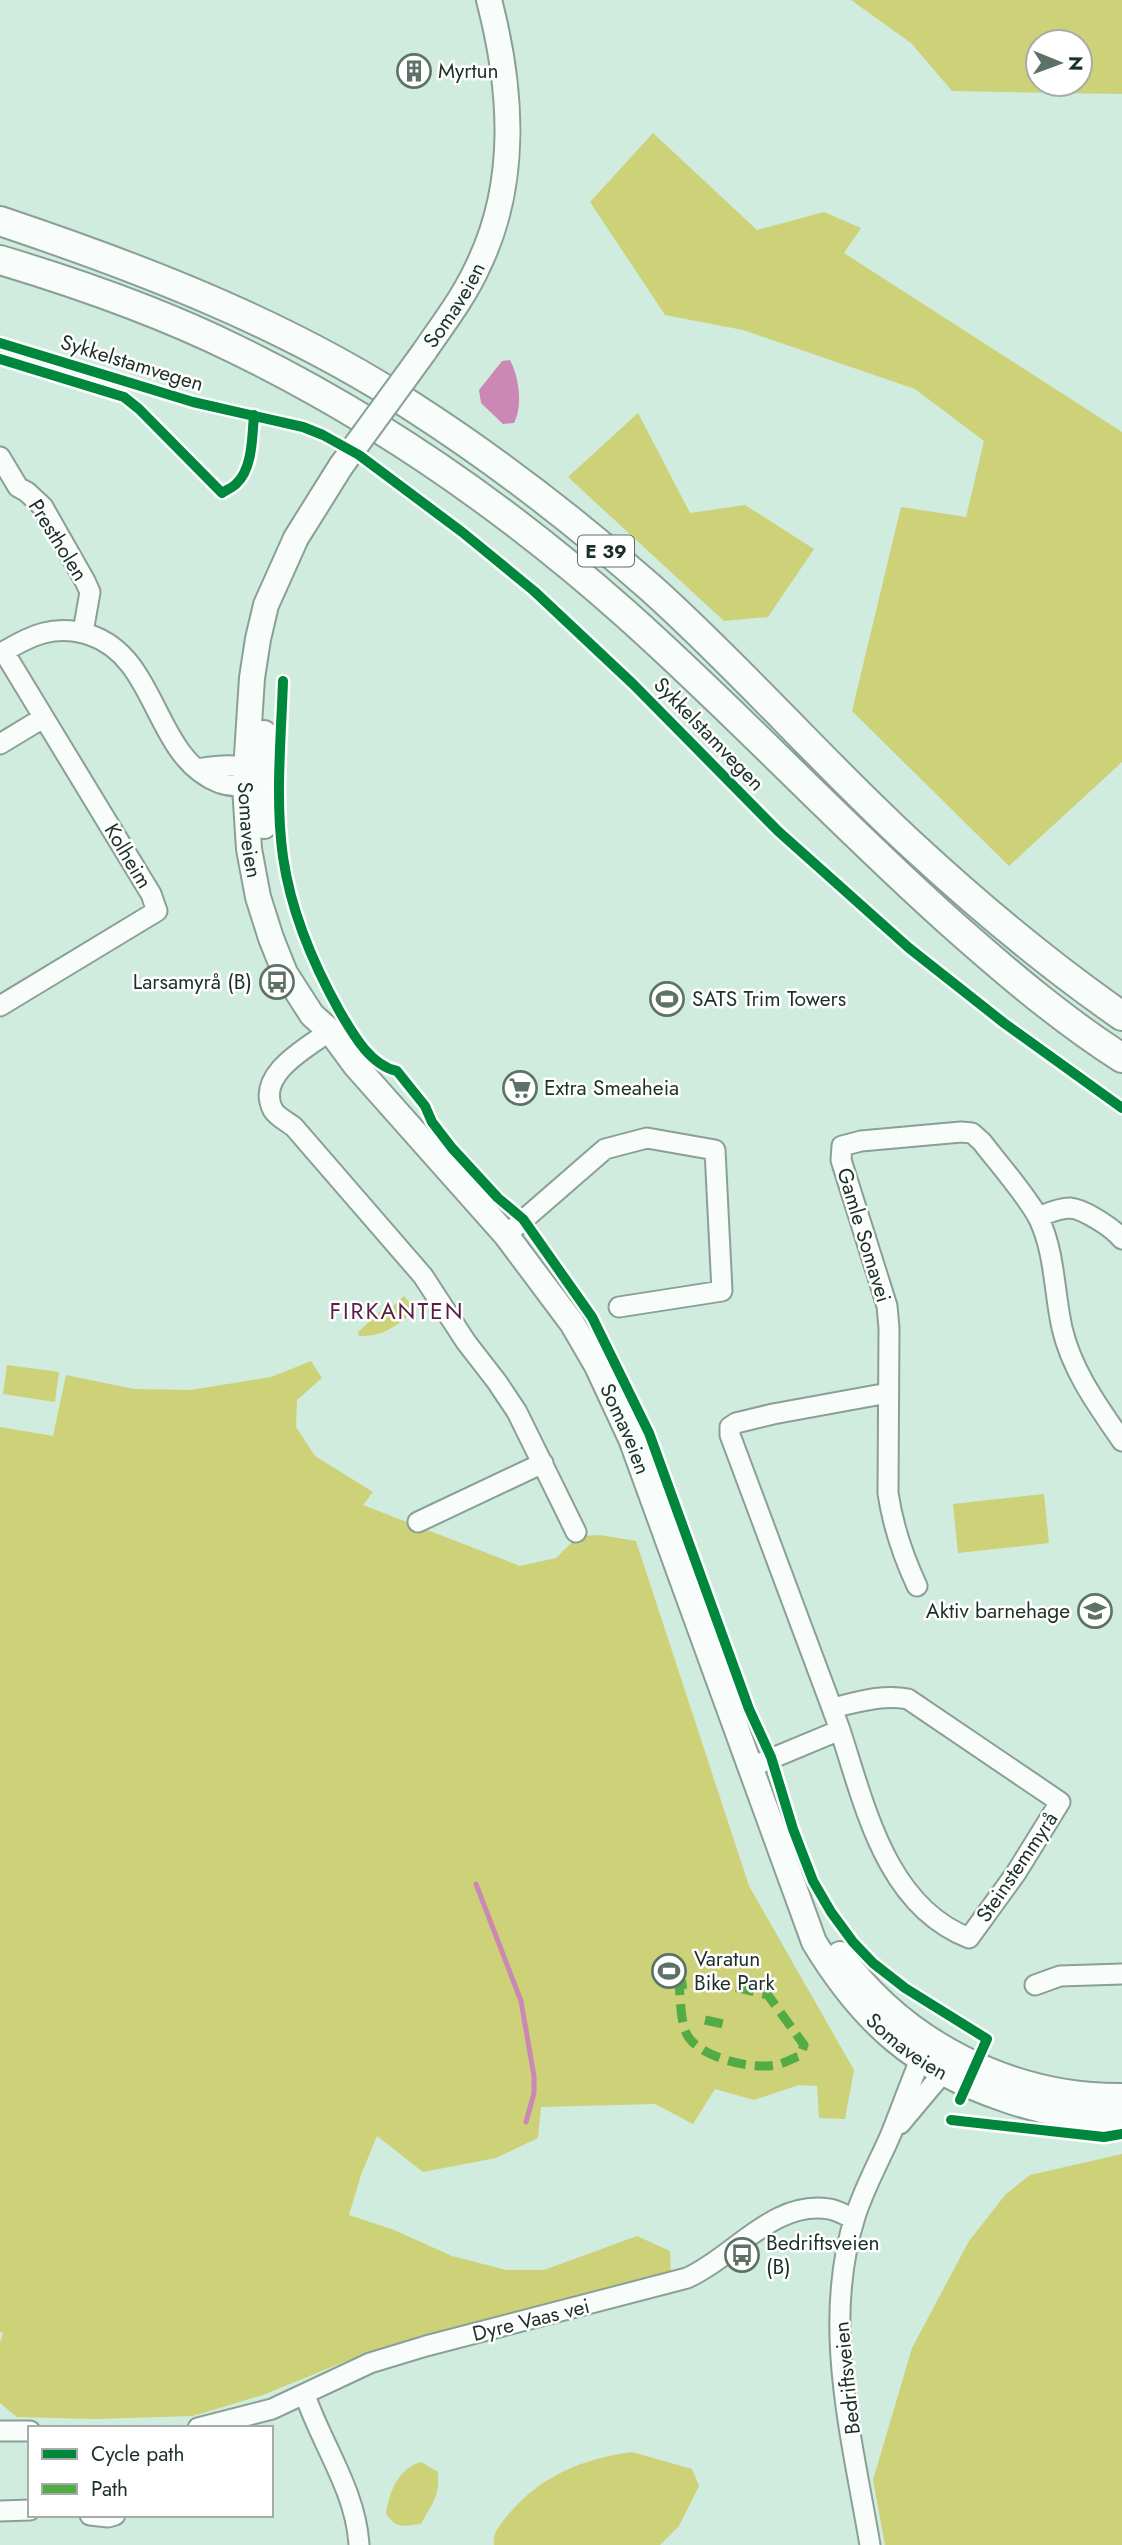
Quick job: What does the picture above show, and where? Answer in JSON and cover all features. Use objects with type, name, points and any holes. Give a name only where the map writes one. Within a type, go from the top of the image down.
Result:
[{"type":"highway","name":"E 39","points":[[0,221],[122,262],[198,294],[308,347],[412,406],[505,470],[653,591],[910,843],[1002,925],[1062,974],[1122,1016]]},
{"type":"highway","name":"E 39","points":[[0,260],[119,299],[233,348],[347,408],[484,497],[628,616],[895,874],[974,944],[1040,998],[1122,1058]]},
{"type":"main road","name":"Somaveien","points":[[489,0],[507,87],[507,164],[498,211],[480,262],[459,300],[341,466],[306,521],[266,605],[252,678],[251,777],[275,901],[289,943],[330,1031],[355,1065],[506,1235],[572,1323],[597,1366],[631,1440],[814,1942],[847,1992],[890,2038],[942,2074],[975,2090],[1046,2112],[1075,2117],[1122,2118]]},
{"type":"main road","name":"Somaveien","points":[[799,1896],[858,1978],[901,2019],[944,2048],[972,2064],[1027,2084],[1077,2095],[1122,2096]]},
{"type":"street","name":"Prestholen","points":[[0,457],[18,487],[43,507],[85,581],[90,592],[83,632]]},
{"type":"street","points":[[2,653],[29,637],[57,629],[83,632],[100,638],[127,660],[138,675],[187,760],[197,769],[223,765],[251,777]]},
{"type":"street","name":"Kolheim","points":[[0,1006],[157,911],[151,894],[2,653]]},
{"type":"street","points":[[0,744],[43,718]]},
{"type":"street","points":[[330,1031],[285,1064],[270,1083],[268,1095],[274,1112],[294,1127],[423,1276],[466,1342],[517,1412],[576,1532]]},
{"type":"street","name":"Gamle Somavei","points":[[917,1586],[901,1549],[891,1516],[888,1480],[887,1306],[841,1160],[842,1146],[861,1141],[961,1132],[972,1133],[982,1142],[1038,1217],[1047,1242],[1063,1329],[1073,1362],[1122,1441]]},
{"type":"street","points":[[506,1235],[605,1149],[647,1138],[715,1150],[722,1291],[619,1307]]},
{"type":"street","points":[[1038,1217],[1056,1210],[1072,1208],[1113,1228],[1122,1238]]},
{"type":"street","name":"Steinstemmyrå","points":[[832,1708],[878,1697],[908,1699],[1060,1802],[1016,1872],[969,1938],[954,1932],[923,1908],[895,1873],[866,1808],[730,1431],[730,1427],[736,1423],[888,1393]]},
{"type":"street","points":[[418,1522],[544,1463]]},
{"type":"street","points":[[751,1767],[840,1730]]},
{"type":"street","points":[[1035,1985],[1060,1976],[1122,1974]]},
{"type":"street","points":[[920,2060],[944,2048]]},
{"type":"street","points":[[942,2074],[944,2048]]},
{"type":"street","name":"Bedriftsveien","points":[[870,2545],[842,2371],[839,2334],[842,2285],[854,2219],[920,2060]]},
{"type":"street","name":"Bedriftsveien","points":[[890,2135],[942,2074]]},
{"type":"street","name":"Dyre Vaas vei","points":[[206,2426],[272,2409],[370,2363],[687,2278],[715,2263],[749,2236],[792,2212],[813,2208],[831,2209],[854,2219]]},
{"type":"street","points":[[305,2395],[356,2515],[359,2545]]},
{"type":"street","points":[[0,2431],[28,2431]]},
{"type":"street","points":[[0,2511],[28,2510]]},
{"type":"green space","points":[[851,0],[1122,0],[1122,94],[1094,94],[1094,28],[1024,28],[1024,92],[952,91],[911,43]]},
{"type":"green space","points":[[653,133],[757,230],[824,212],[861,228],[844,253],[1122,432],[1122,762],[1009,866],[852,711],[901,507],[966,517],[984,441],[915,389],[743,330],[665,315],[590,202]]},
{"type":"green space","points":[[638,413],[690,513],[745,505],[814,549],[768,617],[724,621],[568,477]]},
{"type":"green space","points":[[404,1296],[415,1309],[409,1315],[383,1332],[359,1336],[358,1332],[383,1309],[389,1310]]},
{"type":"green space","points":[[311,1361],[322,1378],[297,1400],[296,1427],[315,1456],[373,1492],[363,1505],[520,1566],[556,1558],[578,1536],[600,1535],[636,1541],[749,1886],[854,2070],[845,2119],[819,2118],[817,2086],[799,2085],[754,2100],[715,2089],[693,2124],[655,2104],[541,2107],[538,2138],[496,2158],[423,2172],[377,2136],[349,2215],[394,2230],[452,2256],[506,2270],[544,2270],[637,2236],[670,2251],[671,2276],[366,2353],[263,2395],[193,2416],[95,2419],[17,2417],[0,2403],[0,2342],[3,2333],[0,2332],[0,1427],[53,1436],[66,1375],[134,1389],[190,1390],[271,1377]]},
{"type":"green space","points":[[7,1365],[59,1372],[55,1402],[3,1394]]},
{"type":"green space","points":[[1044,1494],[1049,1543],[958,1553],[953,1504]]},
{"type":"green space","points":[[1122,2154],[1122,2545],[885,2545],[873,2480],[912,2348],[969,2241],[1006,2194],[1030,2175]]},
{"type":"green space","points":[[632,2452],[692,2469],[699,2486],[679,2526],[660,2545],[494,2545],[499,2526],[533,2490],[579,2465]]},
{"type":"green space","points":[[421,2462],[438,2472],[438,2487],[434,2500],[421,2524],[398,2525],[386,2514],[392,2490],[406,2470]]},
{"type":"shaded area","points":[[510,360],[518,383],[519,400],[514,423],[503,424],[481,403],[479,390],[502,361]]},
{"type":"waterway","points":[[476,1884],[521,2001],[534,2076],[534,2093],[526,2122]]},
{"type":"marked path","points":[[710,1981],[768,1995],[804,2045],[800,2056],[780,2064],[757,2066],[731,2062],[696,2045],[689,2038],[684,2026],[679,1985],[710,1981]]},
{"type":"marked path","points":[[705,2020],[723,2024]]},
{"type":"cycle path","name":"Sykkelstamvegen","points":[[0,343],[193,402],[303,427],[359,455],[462,532],[534,591],[633,684],[778,831],[909,948],[1004,1023],[1122,1108]]},
{"type":"cycle path","points":[[0,359],[124,397],[222,493],[236,484],[246,470],[251,452],[254,415]]},
{"type":"cycle path","points":[[283,681],[279,792],[283,857],[297,918],[321,975],[363,1048],[387,1068],[397,1071],[425,1106],[432,1122],[452,1148],[498,1198],[523,1219],[592,1317],[649,1433],[749,1709],[771,1757],[793,1829],[813,1881],[831,1912],[873,1963],[905,1988],[987,2039],[960,2100]]},
{"type":"cycle path","points":[[951,2120],[1104,2137],[1122,2134]]},
{"type":"place","name":"Myrtun","points":[[414,71]]},
{"type":"place","name":"Larsamyrå (B)","points":[[277,982]]},
{"type":"place","name":"SATS Trim Towers","points":[[667,999]]},
{"type":"place","name":"Extra Smeaheia","points":[[520,1088]]},
{"type":"place","name":"Aktiv barnehage","points":[[1095,1611]]},
{"type":"place","name":"Varatun Bike Park","points":[[669,1971]]},
{"type":"place","name":"Bedriftsveien (B)","points":[[742,2255]]},
{"type":"district","name":"FIRKANTEN","points":[[397,1311]]}]
